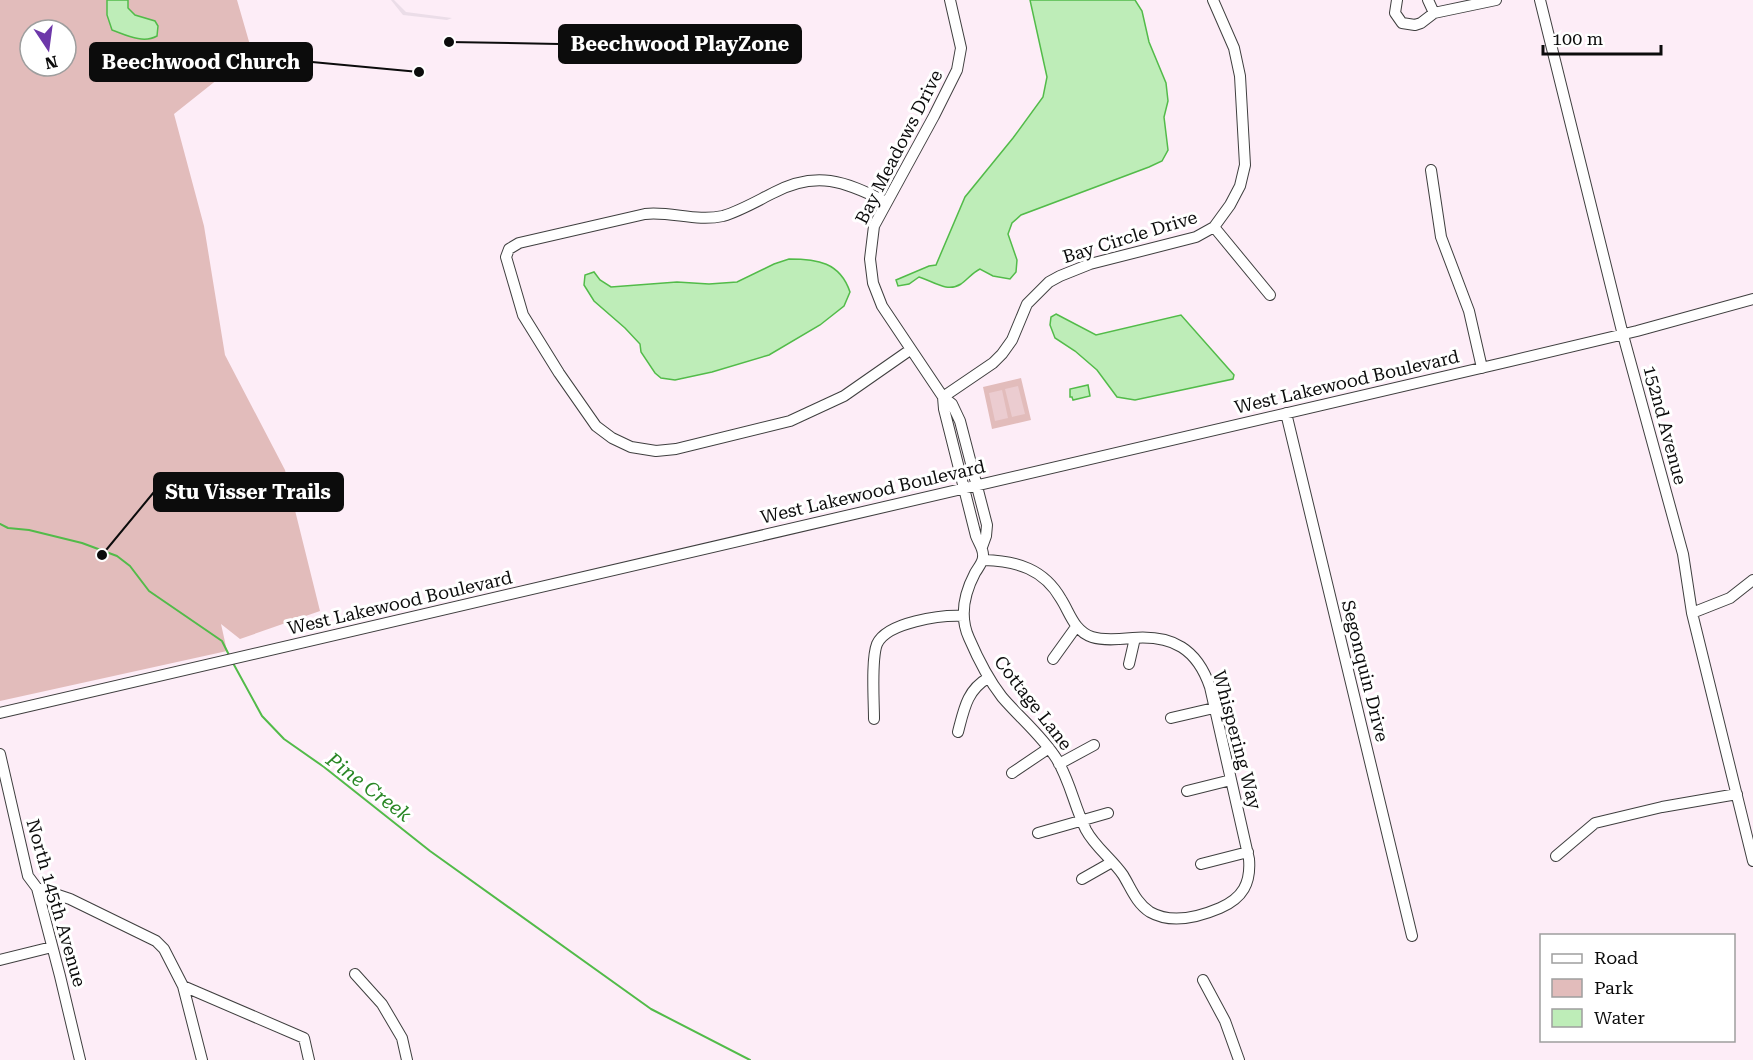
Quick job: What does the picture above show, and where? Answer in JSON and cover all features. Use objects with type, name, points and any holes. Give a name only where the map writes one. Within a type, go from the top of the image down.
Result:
[{"type":"street","name":"Bay Meadows Drive","points":[[950,0],[961,48],[957,70],[874,226],[870,259],[873,283],[882,306],[943,397],[952,404],[960,421],[977,485]]},
{"type":"street","name":"Bay Circle Drive","points":[[943,397],[993,363],[1002,354],[1012,340],[1027,304],[1049,282],[1090,264],[1196,237],[1214,227],[1230,205],[1240,186],[1245,156],[1240,76],[1234,48],[1213,0]]},
{"type":"street","points":[[1396,0],[1395,13],[1402,23],[1408,26],[1421,23],[1434,13],[1496,0]]},
{"type":"street","points":[[1428,0],[1434,13]]},
{"type":"street","name":"152nd Avenue","points":[[1540,0],[1623,335],[1683,554],[1692,613],[1753,861]]},
{"type":"street","points":[[1431,170],[1441,237],[1464,297],[1482,368]]},
{"type":"street","points":[[886,202],[843,183],[807,180],[795,183],[722,216],[691,218],[661,213],[645,214],[516,244],[508,251],[509,269],[523,315],[596,426],[625,445],[644,450],[676,449],[790,421],[844,396],[910,350]]},
{"type":"street","points":[[1214,227],[1270,295]]},
{"type":"street","name":"West Lakewood Boulevard","points":[[0,713],[1623,335],[1753,299]]},
{"type":"street","name":"Bay Meadows Drive","points":[[943,397],[964,488]]},
{"type":"street","name":"Segonquin Drive","points":[[1286,413],[1412,936]]},
{"type":"street","points":[[977,485],[987,525],[982,547]]},
{"type":"street","points":[[964,488],[984,560],[1011,563],[1035,570],[1061,598],[1076,627],[1053,659]]},
{"type":"street","name":"Cottage Lane","points":[[984,560],[967,590],[963,616],[968,635],[988,678],[1049,748],[1059,764],[1088,833],[1112,862],[1135,896],[1149,911],[1174,919],[1203,914]]},
{"type":"street","points":[[1692,613],[1730,598],[1753,580]]},
{"type":"street","points":[[874,719],[876,648],[882,637],[928,618],[963,616]]},
{"type":"street","name":"Whispering Way","points":[[1076,627],[1092,638],[1168,640],[1191,654],[1205,675],[1232,780],[1248,852],[1250,877],[1240,895],[1225,906],[1203,914]]},
{"type":"street","points":[[1129,664],[1135,638]]},
{"type":"street","points":[[958,732],[968,696],[976,686],[988,678]]},
{"type":"street","points":[[1171,718],[1214,708]]},
{"type":"street","points":[[1059,764],[1094,745]]},
{"type":"street","points":[[1012,773],[1049,748]]},
{"type":"street","name":"North 145th Avenue","points":[[0,754],[28,876],[37,888],[80,1060]]},
{"type":"street","points":[[1187,791],[1232,780]]},
{"type":"street","points":[[1556,856],[1595,823],[1662,807],[1737,794]]},
{"type":"street","points":[[1038,833],[1108,813]]},
{"type":"street","points":[[1202,864],[1248,852]]},
{"type":"street","points":[[1082,879],[1112,862]]},
{"type":"street","points":[[37,888],[70,899],[156,941],[164,949],[183,986],[202,1060]]},
{"type":"street","points":[[0,960],[52,947]]},
{"type":"street","points":[[355,974],[382,1004],[402,1038],[407,1060]]},
{"type":"street","points":[[1203,980],[1225,1021],[1239,1060]]},
{"type":"street","points":[[183,986],[304,1038],[309,1060]]},
{"type":"green space","points":[[0,0],[237,0],[252,52],[174,114],[204,226],[225,355],[285,470],[320,611],[240,639],[221,624],[227,651],[0,701]]},
{"type":"green space","points":[[1021,378],[1031,420],[992,429],[983,387]]},
{"type":"shaded area","points":[[391,0],[394,0],[406,12],[452,18],[447,20],[403,15]]},
{"type":"shaded area","points":[[1018,386],[1025,414],[1012,417],[1005,389]]},
{"type":"shaded area","points":[[1002,390],[1008,418],[995,421],[989,393]]},
{"type":"water","points":[[107,0],[128,0],[128,8],[135,15],[155,21],[158,26],[157,36],[140,39],[112,30],[107,15]]},
{"type":"water","points":[[1030,0],[1135,0],[1142,11],[1149,42],[1166,83],[1168,101],[1164,117],[1168,150],[1162,161],[1149,167],[1021,215],[1012,223],[1008,234],[1017,260],[1016,272],[1010,279],[993,276],[980,269],[956,286],[945,287],[919,277],[909,284],[898,286],[896,280],[936,265],[965,197],[1043,97],[1047,77]]},
{"type":"water","points":[[789,259],[809,260],[834,268],[846,282],[850,292],[844,306],[820,325],[769,355],[675,380],[661,378],[655,373],[641,352],[640,344],[594,301],[584,285],[585,275],[594,272],[600,280],[611,287],[677,282],[709,284],[737,282]]},
{"type":"water","points":[[1056,314],[1096,335],[1181,315],[1234,375],[1233,379],[1135,400],[1117,397],[1097,370],[1055,338],[1050,325],[1051,317]]},
{"type":"water","points":[[1088,385],[1090,396],[1073,400],[1070,397],[1070,389]]},
{"type":"waterway","name":"Pine Creek","points":[[0,524],[8,528],[29,530],[82,543],[117,556],[130,566],[149,591],[222,641],[229,655]]},
{"type":"waterway","name":"Pine Creek","points":[[233,663],[262,716],[284,739],[324,767],[430,851],[651,1009],[750,1060]]},
{"type":"place","name":"Beechwood PlayZone","points":[[449,42]]},
{"type":"place","name":"Beechwood Church","points":[[419,72]]},
{"type":"place","name":"Stu Visser Trails","points":[[102,555]]}]
